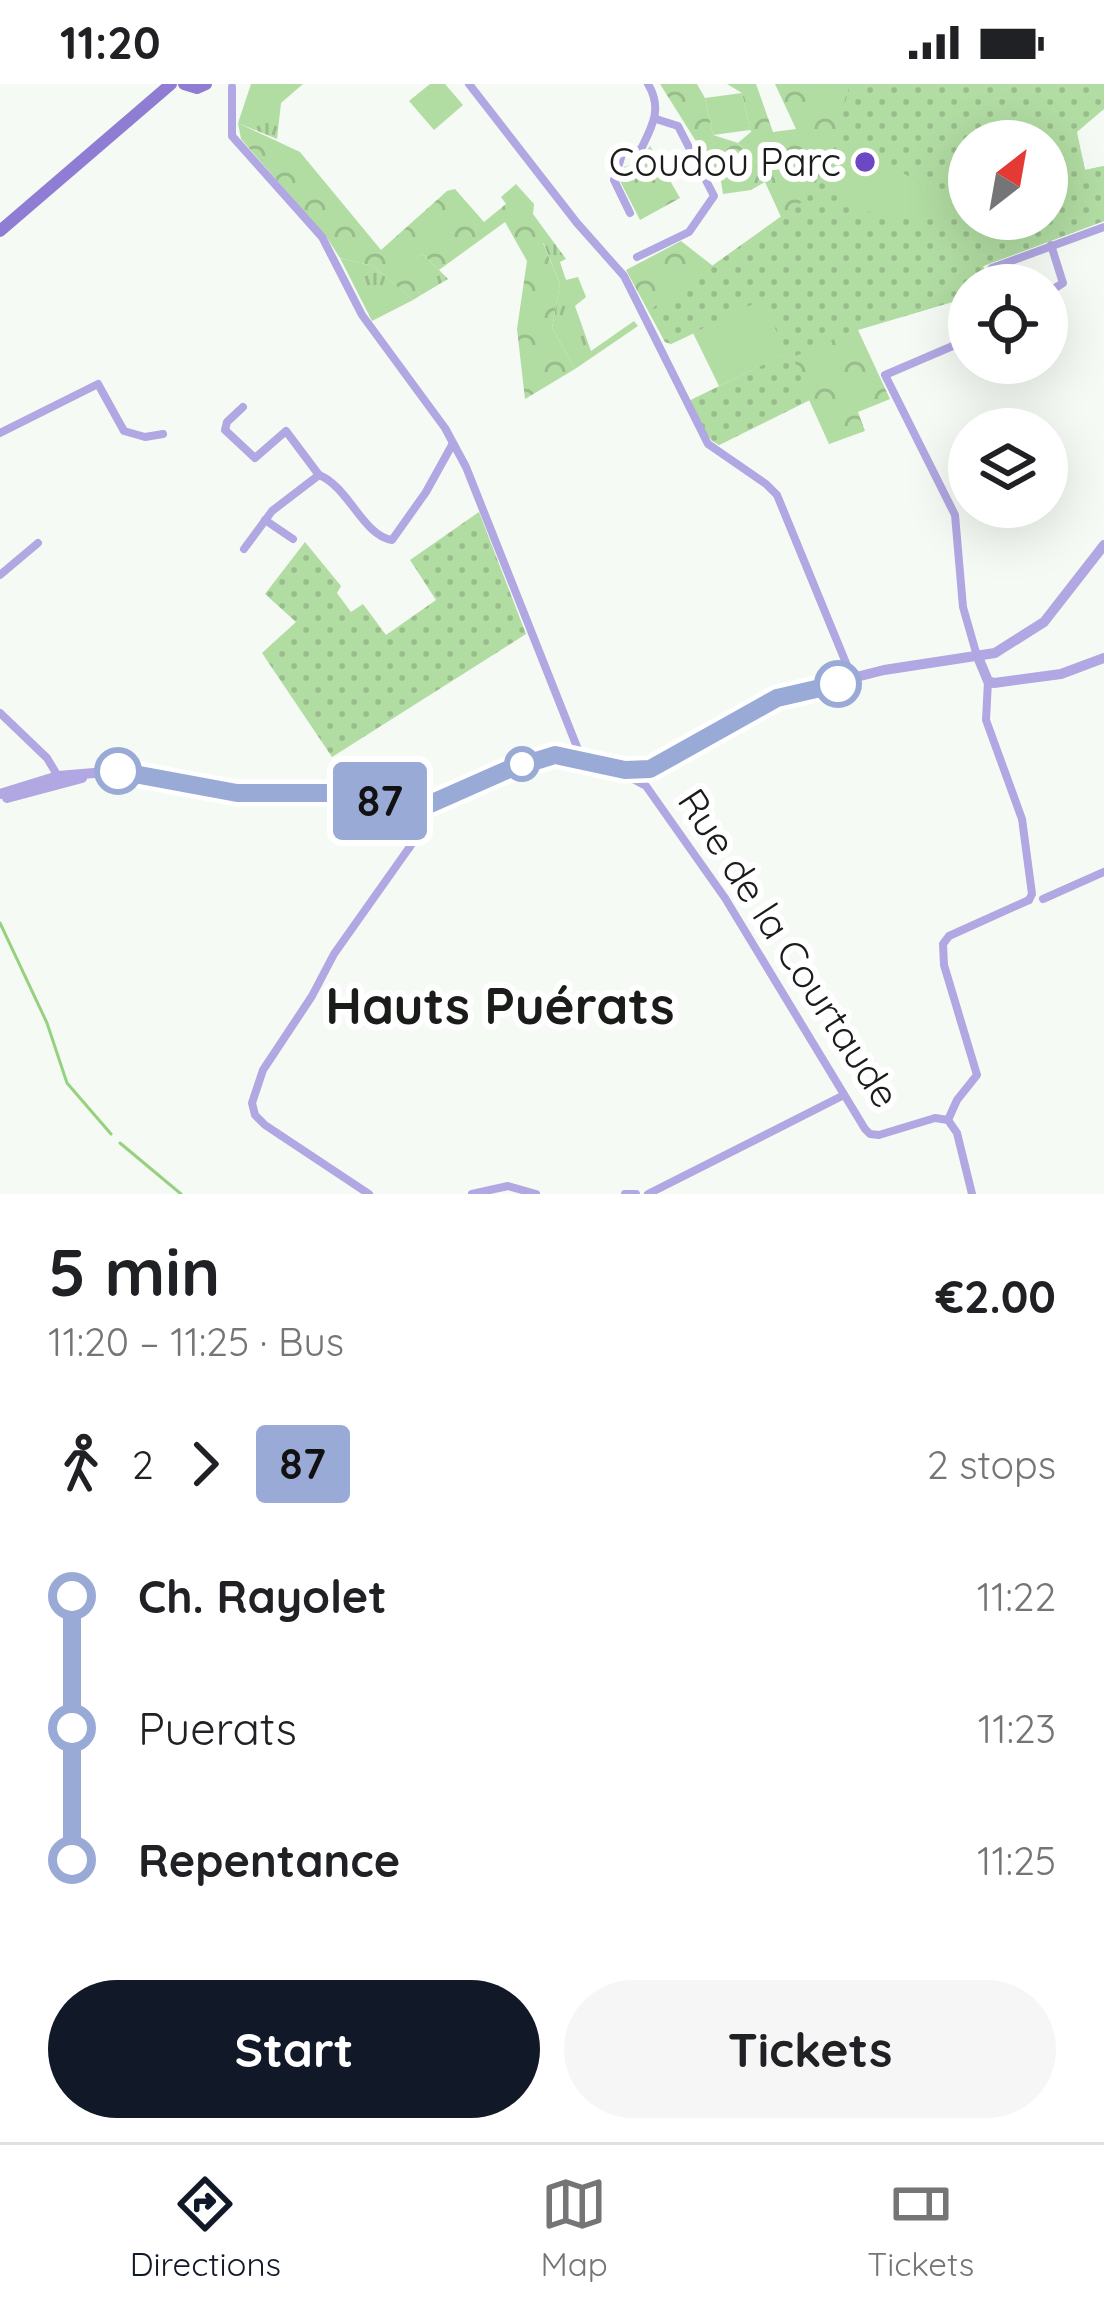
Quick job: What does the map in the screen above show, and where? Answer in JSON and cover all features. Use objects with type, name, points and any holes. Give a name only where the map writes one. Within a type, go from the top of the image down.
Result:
[{"type":"main road","points":[[0,231],[169,87],[206,84]]},
{"type":"street","points":[[218,84],[233,85],[232,136],[322,237],[362,315],[468,471],[581,758]]},
{"type":"street","points":[[469,84],[624,276],[708,444],[777,495],[853,680]]},
{"type":"street","points":[[630,213],[614,180],[624,148],[640,151],[656,119],[657,98],[649,84]]},
{"type":"street","points":[[637,257],[689,232],[714,196],[677,126],[656,119]]},
{"type":"street","points":[[1002,264],[1104,227]]},
{"type":"street","points":[[1051,244],[1058,264]]},
{"type":"street","points":[[948,348],[885,375],[955,514],[963,607],[988,680],[986,720],[1022,819],[1031,897]]},
{"type":"street","points":[[0,433],[98,384],[124,430],[146,437],[163,434]]},
{"type":"street","points":[[243,407],[225,430],[249,456],[255,458],[286,431],[319,475],[346,494],[381,538],[392,540],[426,492],[452,443]]},
{"type":"street","points":[[244,550],[265,520],[319,475]]},
{"type":"street","points":[[265,520],[293,539]]},
{"type":"street","points":[[0,574],[38,543]]},
{"type":"street","points":[[0,797],[103,772],[148,774],[237,793],[338,793],[419,807],[555,755],[581,758],[643,779],[777,698],[884,670],[978,658],[1009,646],[1044,622],[1104,545]]},
{"type":"street","points":[[988,680],[1027,681],[1104,658]]},
{"type":"street","points":[[0,712],[65,778]]},
{"type":"street","points":[[0,797],[65,778]]},
{"type":"street","name":"Rue de la Courtaude","points":[[643,779],[725,898],[870,1135],[935,1118],[948,1120],[957,1133],[972,1194]]},
{"type":"street","points":[[369,1194],[265,1125],[255,1115],[253,1093],[334,954],[424,824],[419,807]]},
{"type":"street","points":[[409,848],[419,807]]},
{"type":"street","points":[[415,831],[424,824]]},
{"type":"street","points":[[1031,897],[1042,903],[1104,872]]},
{"type":"street","points":[[948,1120],[977,1075],[944,965],[943,944],[950,936],[1031,897]]},
{"type":"street","points":[[648,1194],[844,1095]]},
{"type":"street","points":[[472,1194],[508,1186],[536,1194]]},
{"type":"street","points":[[625,1194],[636,1194]]},
{"type":"green space","points":[[251,84],[303,84],[281,103],[277,139],[238,123]]},
{"type":"green space","points":[[430,84],[445,84],[463,105],[434,130],[409,101]]},
{"type":"green space","points":[[660,84],[697,84],[713,135],[738,143],[764,171],[776,159],[750,130],[742,93],[727,84],[756,84],[773,132],[796,129],[775,84],[1104,84],[1104,109],[1058,120],[948,120],[948,240],[1053,240],[988,264],[948,264],[948,303],[858,330],[890,399],[858,412],[865,431],[829,444],[809,400],[719,445],[712,441],[689,401],[787,353],[761,301],[671,344],[665,342],[626,270],[681,241],[713,266],[781,217],[765,182],[751,190],[723,194],[721,181]]},
{"type":"green space","points":[[850,84],[1104,84],[1104,109],[1077,132],[1085,170],[1104,166],[1104,221],[1068,234],[1068,120],[948,120],[948,240],[1053,240],[988,264],[948,264],[948,303],[857,330],[793,357],[810,400],[719,445],[706,435],[689,401],[787,353],[761,301],[671,344],[665,342],[650,310],[807,198],[833,151]]},
{"type":"green space","points":[[742,93],[750,130],[713,135],[705,98]]},
{"type":"green space","points":[[238,123],[300,152],[381,250],[447,191],[455,189],[484,222],[506,204],[501,197],[516,184],[534,204],[533,214],[555,244],[543,243],[560,284],[552,328],[575,369],[525,399],[517,329],[527,261],[505,222],[439,270],[423,254],[402,265],[421,295],[413,300],[373,266],[340,258],[241,139]]},
{"type":"green space","points":[[752,131],[777,160],[764,171],[738,143]]},
{"type":"green space","name":"Coudou Parc","points":[[855,141],[920,184],[948,212],[886,217],[826,190]]},
{"type":"green space","points":[[650,146],[680,198],[640,220],[620,181],[624,167],[638,163]]},
{"type":"green space","points":[[1080,149],[1085,170],[1104,166],[1104,221],[1068,234],[1068,174]]},
{"type":"green space","points":[[543,242],[555,244],[566,259],[560,262],[566,280],[578,277],[586,297],[575,306],[591,351],[634,321],[638,326],[575,369],[552,328],[560,284]]},
{"type":"green space","points":[[423,254],[448,279],[421,295],[401,265]]},
{"type":"green space","points":[[340,258],[373,266],[413,300],[372,321]]},
{"type":"green space","points":[[761,300],[787,353],[719,386],[693,333]]},
{"type":"green space","points":[[479,512],[526,634],[332,757],[262,653],[296,622],[265,594],[305,542],[341,586],[337,593],[351,612],[363,604],[386,635],[436,600],[410,560]]},
{"type":"waterway","points":[[0,923],[47,1023],[67,1083],[111,1134]]},
{"type":"waterway","points":[[120,1143],[181,1194]]},
{"type":"bus line","name":"87","points":[[118,771],[237,793],[338,793],[421,808],[532,760],[555,755],[615,769],[650,769],[777,698],[838,684]]},
{"type":"place","name":"Coudou Parc","points":[[865,162]]},
{"type":"district","name":"Hauts Puérats","points":[[500,1006]]}]
